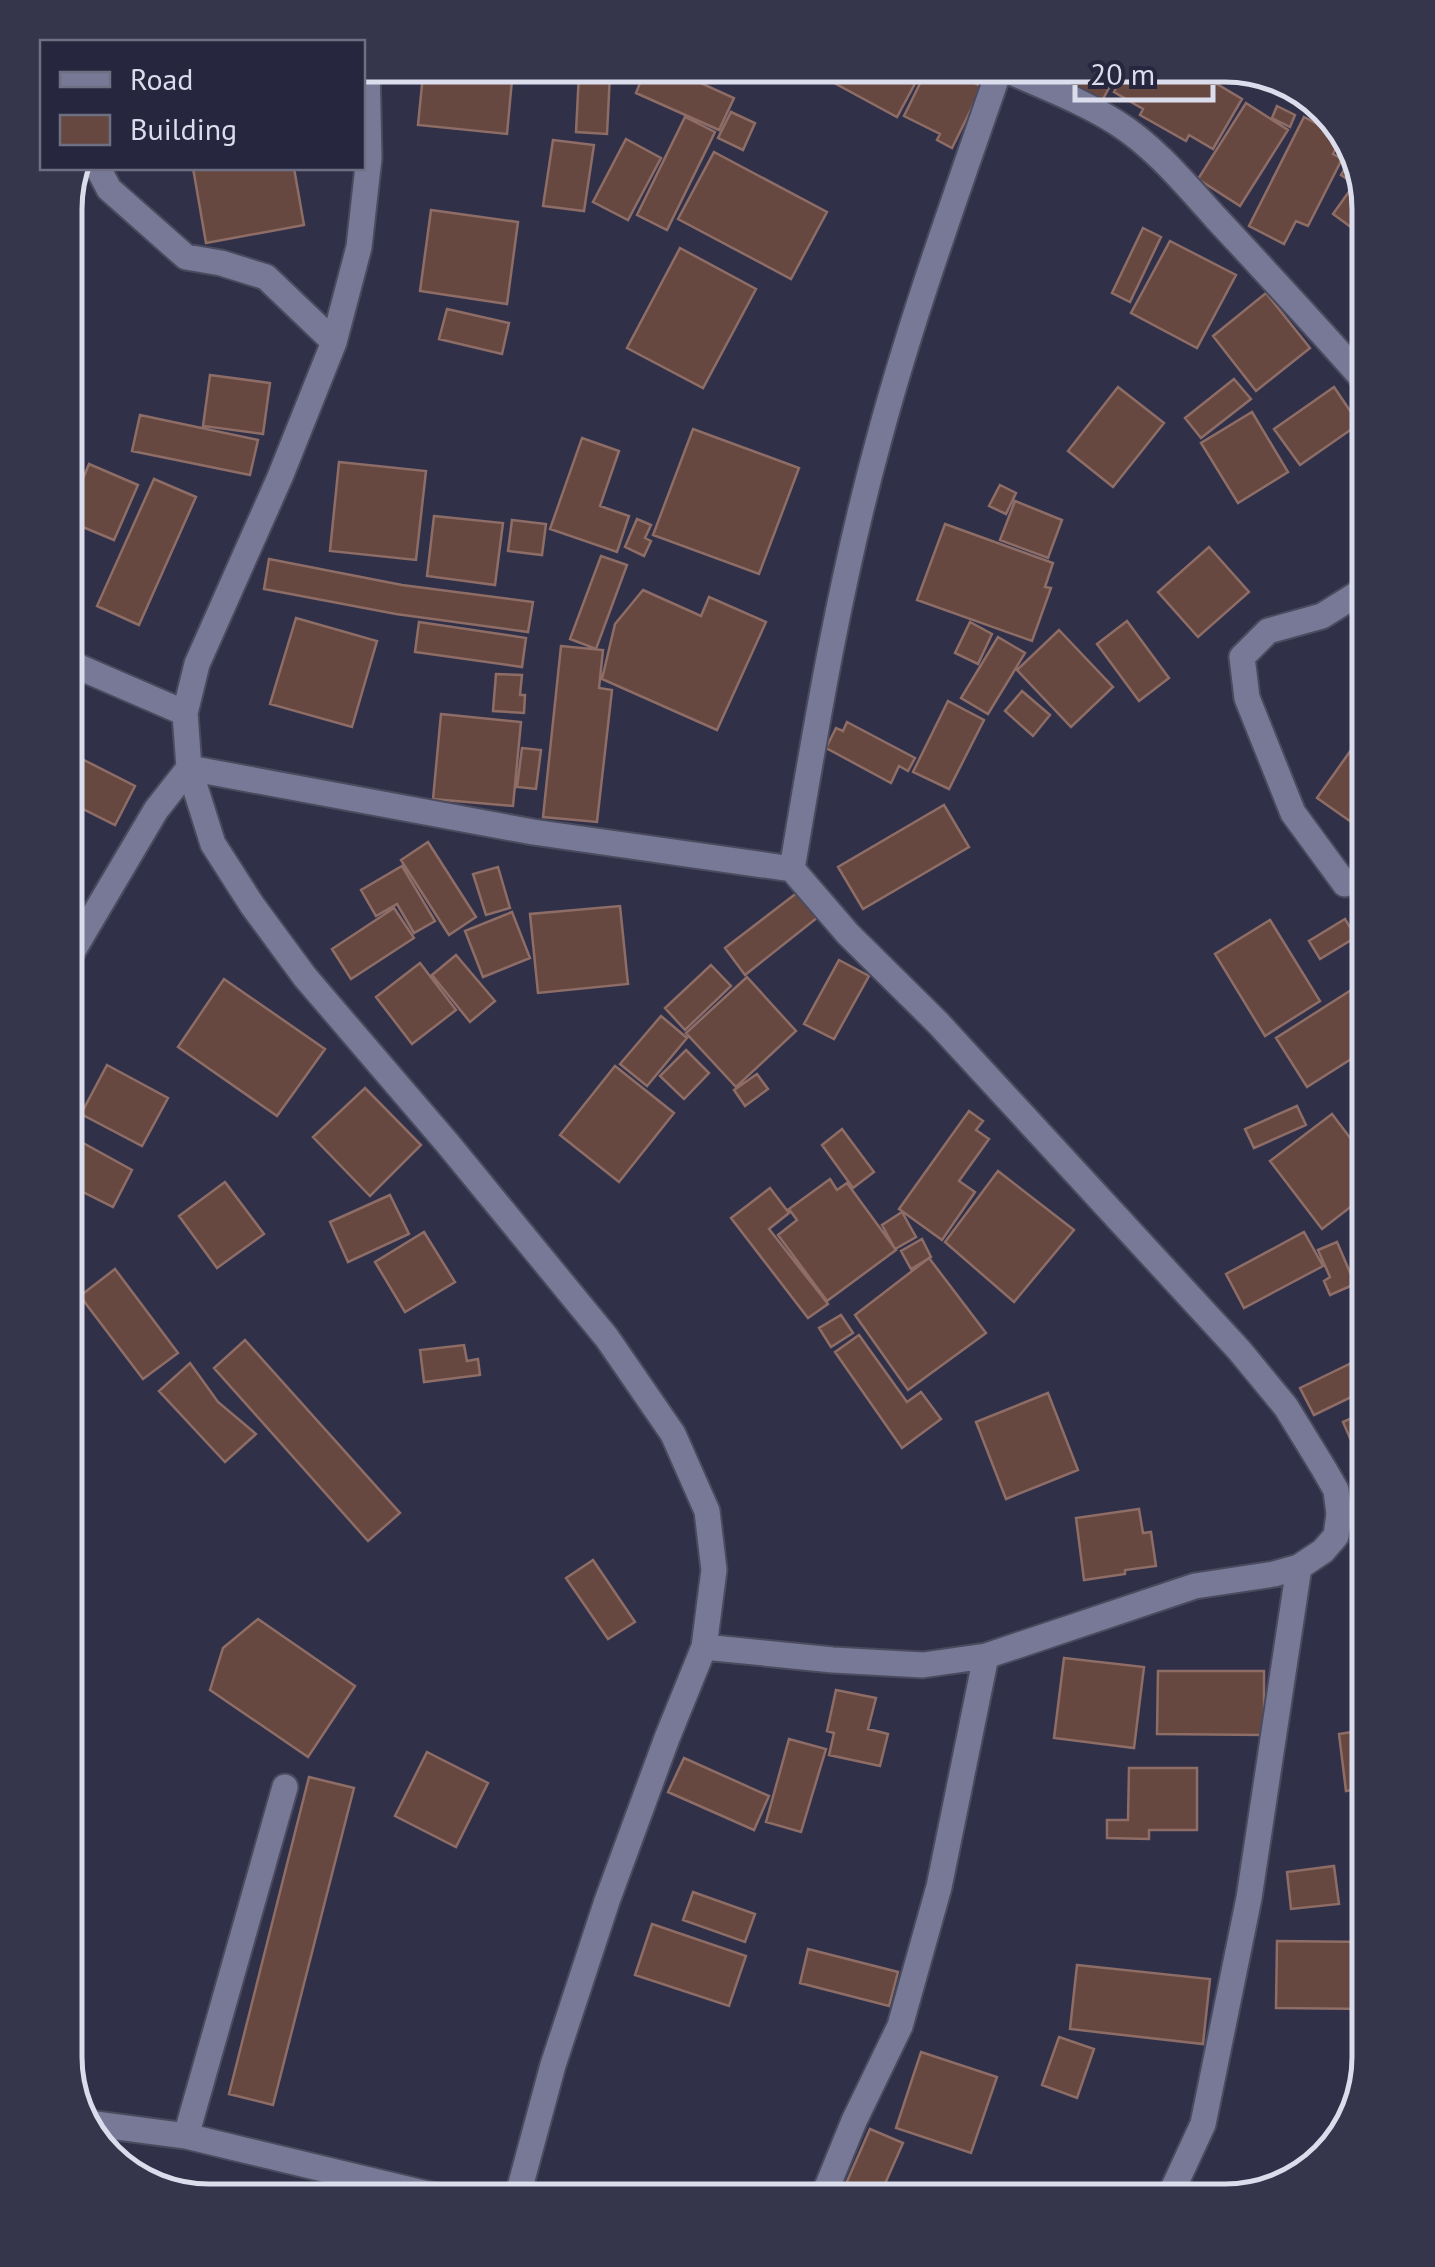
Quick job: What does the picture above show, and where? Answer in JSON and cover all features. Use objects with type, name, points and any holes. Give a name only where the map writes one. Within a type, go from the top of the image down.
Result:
[{"type":"street","points":[[367,83],[369,158],[359,247],[334,342],[280,477],[197,664],[185,714],[189,768],[213,844],[252,905],[305,977],[607,1338],[674,1434],[707,1511],[714,1570],[704,1647],[608,1901],[553,2065],[521,2184]]},
{"type":"street","points":[[792,869],[848,565],[877,444],[908,337],[994,83]]},
{"type":"street","points":[[1036,83],[1118,124],[1142,142],[1352,368]]},
{"type":"street","points":[[99,170],[109,189],[186,256],[266,277],[334,342]]},
{"type":"street","points":[[1345,884],[1294,813],[1247,698],[1242,656],[1268,631],[1322,616],[1352,597]]},
{"type":"street","points":[[83,669],[185,714]]},
{"type":"street","points":[[189,768],[533,832],[792,869],[848,934],[938,1023],[1240,1350],[1286,1408],[1336,1490],[1340,1514],[1336,1536],[1324,1551],[1299,1567],[1195,1586],[986,1656],[923,1665],[704,1647]]},
{"type":"street","points":[[83,932],[156,810],[189,768]]},
{"type":"street","points":[[1340,1514],[1352,1517]]},
{"type":"street","points":[[1175,2184],[1203,2124],[1250,1898],[1299,1567]]},
{"type":"street","points":[[829,2184],[854,2121],[900,2026],[939,1887],[986,1656]]},
{"type":"street","points":[[186,2136],[285,1787]]},
{"type":"street","points":[[102,2125],[186,2136],[386,2184]]},
{"type":"building","points":[[422,83],[512,83],[507,134],[418,125]]},
{"type":"building","points":[[578,83],[610,83],[607,134],[576,132]]},
{"type":"building","points":[[640,83],[701,83],[734,98],[719,130],[636,93]]},
{"type":"building","points":[[834,83],[915,83],[897,117]]},
{"type":"building","points":[[920,83],[974,83],[982,87],[952,148],[937,140],[940,134],[904,116]]},
{"type":"building","points":[[1066,83],[1112,83],[1102,101]]},
{"type":"building","points":[[1119,83],[1215,83],[1242,99],[1213,149],[1189,135],[1186,141],[1140,115],[1143,109],[1114,92]]},
{"type":"building","points":[[1246,103],[1288,130],[1240,206],[1198,179]]},
{"type":"building","points":[[1277,106],[1295,115],[1290,127],[1272,118]]},
{"type":"building","points":[[731,112],[755,123],[743,150],[718,138]]},
{"type":"building","points":[[685,117],[715,132],[667,230],[637,215]]},
{"type":"building","points":[[1304,117],[1321,126],[1336,148],[1333,154],[1342,160],[1308,226],[1296,221],[1284,244],[1249,226]]},
{"type":"building","points":[[626,139],[661,158],[628,220],[593,202]]},
{"type":"building","points":[[553,140],[594,145],[584,211],[543,206]]},
{"type":"building","points":[[714,152],[827,212],[791,279],[678,219]]},
{"type":"building","points":[[193,170],[294,170],[304,225],[206,243]]},
{"type":"building","points":[[1350,190],[1352,228],[1333,214]]},
{"type":"building","points":[[431,210],[518,222],[507,304],[420,291]]},
{"type":"building","points":[[1143,228],[1161,237],[1130,302],[1112,293]]},
{"type":"building","points":[[1170,241],[1236,275],[1197,348],[1131,313]]},
{"type":"building","points":[[680,248],[756,289],[703,388],[627,348]]},
{"type":"building","points":[[1266,293],[1310,348],[1256,391],[1213,336]]},
{"type":"building","points":[[447,309],[509,323],[502,354],[439,339]]},
{"type":"building","points":[[210,375],[270,383],[263,434],[203,426]]},
{"type":"building","points":[[1234,379],[1251,399],[1201,438],[1185,418]]},
{"type":"building","points":[[1118,387],[1164,423],[1113,487],[1068,451]]},
{"type":"building","points":[[1334,387],[1352,414],[1352,429],[1300,465],[1274,429]]},
{"type":"building","points":[[1252,412],[1288,472],[1238,503],[1201,443]]},
{"type":"building","points":[[140,415],[258,440],[250,475],[132,451]]},
{"type":"building","points":[[693,429],[799,468],[759,574],[653,535]]},
{"type":"building","points":[[582,438],[619,451],[600,506],[629,516],[617,552],[550,529]]},
{"type":"building","points":[[339,462],[426,471],[416,560],[330,551]]},
{"type":"building","points":[[89,464],[138,485],[114,540],[83,527],[83,479]]},
{"type":"building","points":[[154,479],[196,497],[139,625],[97,606]]},
{"type":"building","points":[[1000,485],[1016,493],[1006,514],[989,506]]},
{"type":"building","points":[[1015,501],[1062,520],[1048,558],[1000,540]]},
{"type":"building","points":[[434,516],[503,523],[495,585],[427,576]]},
{"type":"building","points":[[637,519],[651,525],[645,538],[651,541],[644,556],[625,547]]},
{"type":"building","points":[[512,520],[546,524],[542,555],[508,551]]},
{"type":"building","points":[[945,524],[1053,563],[1045,587],[1051,588],[1032,641],[917,600]]},
{"type":"building","points":[[1209,547],[1249,592],[1198,637],[1158,592]]},
{"type":"building","points":[[601,556],[627,565],[596,649],[570,639]]},
{"type":"building","points":[[269,559],[402,585],[533,602],[528,632],[396,614],[264,589]]},
{"type":"building","points":[[643,590],[701,616],[709,597],[766,622],[717,730],[602,679],[615,624]]},
{"type":"building","points":[[296,618],[377,641],[352,727],[270,704]]},
{"type":"building","points":[[1127,621],[1169,678],[1139,701],[1097,644]]},
{"type":"building","points":[[419,622],[526,638],[522,667],[415,652]]},
{"type":"building","points":[[970,622],[992,634],[978,664],[955,653]]},
{"type":"building","points":[[1059,630],[1113,687],[1071,727],[1017,670]]},
{"type":"building","points":[[998,637],[1025,653],[988,714],[961,698]]},
{"type":"building","points":[[561,646],[603,650],[599,688],[612,690],[597,822],[543,817]]},
{"type":"building","points":[[496,674],[522,675],[520,695],[525,695],[524,713],[493,711]]},
{"type":"building","points":[[1022,691],[1050,715],[1033,736],[1005,711]]},
{"type":"building","points":[[948,701],[984,720],[949,789],[913,772]]},
{"type":"building","points":[[441,714],[521,722],[513,806],[433,799]]},
{"type":"building","points":[[847,722],[915,758],[908,771],[899,766],[891,783],[826,748],[836,728],[843,731]]},
{"type":"building","points":[[522,748],[541,750],[536,789],[517,787]]},
{"type":"building","points":[[1351,750],[1352,751],[1352,822],[1317,798]]},
{"type":"building","points":[[83,760],[135,786],[115,825],[83,809]]},
{"type":"building","points":[[944,805],[969,847],[863,909],[838,867]]},
{"type":"building","points":[[428,842],[476,917],[449,935],[401,860]]},
{"type":"building","points":[[402,866],[435,921],[414,933],[397,904],[376,916],[361,890]]},
{"type":"building","points":[[498,867],[510,908],[486,915],[473,874]]},
{"type":"building","points":[[798,892],[818,917],[745,975],[725,948]]},
{"type":"building","points":[[620,906],[628,984],[538,993],[530,914]]},
{"type":"building","points":[[394,908],[414,938],[351,979],[332,949]]},
{"type":"building","points":[[512,912],[530,958],[483,977],[465,931]]},
{"type":"building","points":[[1345,919],[1352,930],[1352,939],[1320,959],[1309,941]]},
{"type":"building","points":[[1270,920],[1320,1001],[1265,1036],[1215,954]]},
{"type":"building","points":[[456,955],[495,1001],[470,1022],[432,975]]},
{"type":"building","points":[[839,960],[869,976],[834,1039],[804,1024]]},
{"type":"building","points":[[420,963],[456,1010],[412,1044],[376,997]]},
{"type":"building","points":[[711,965],[731,986],[685,1030],[665,1008]]},
{"type":"building","points":[[747,977],[796,1031],[736,1087],[686,1033]]},
{"type":"building","points":[[224,979],[325,1049],[277,1116],[178,1047]]},
{"type":"building","points":[[1352,989],[1352,1058],[1307,1087],[1276,1038]]},
{"type":"building","points":[[661,1016],[687,1038],[647,1086],[620,1064]]},
{"type":"building","points":[[686,1050],[709,1073],[684,1099],[660,1076]]},
{"type":"building","points":[[107,1065],[168,1098],[142,1146],[83,1115]]},
{"type":"building","points":[[615,1066],[674,1113],[619,1182],[560,1135]]},
{"type":"building","points":[[757,1074],[768,1089],[745,1106],[734,1090]]},
{"type":"building","points":[[365,1088],[421,1145],[370,1196],[313,1137]]},
{"type":"building","points":[[1297,1106],[1306,1125],[1254,1148],[1245,1129]]},
{"type":"building","points":[[969,1111],[983,1121],[976,1130],[989,1139],[959,1181],[975,1192],[942,1240],[899,1209]]},
{"type":"building","points":[[1332,1114],[1352,1140],[1352,1206],[1322,1229],[1270,1161]]},
{"type":"building","points":[[842,1129],[874,1172],[853,1188],[822,1145]]},
{"type":"building","points":[[83,1143],[132,1170],[113,1207],[83,1192]]},
{"type":"building","points":[[998,1171],[1074,1230],[1014,1302],[945,1242]]},
{"type":"building","points":[[830,1179],[837,1190],[847,1183],[896,1250],[827,1301],[778,1235],[797,1220],[789,1209]]},
{"type":"building","points":[[225,1182],[264,1234],[217,1268],[179,1216]]},
{"type":"building","points":[[770,1188],[789,1213],[769,1229],[828,1304],[808,1318],[731,1218]]},
{"type":"building","points":[[390,1195],[409,1234],[348,1262],[330,1222]]},
{"type":"building","points":[[902,1212],[916,1237],[895,1249],[882,1225]]},
{"type":"building","points":[[424,1232],[455,1282],[405,1312],[375,1262]]},
{"type":"building","points":[[1304,1232],[1323,1266],[1244,1308],[1226,1274]]},
{"type":"building","points":[[922,1239],[931,1257],[911,1269],[901,1251]]},
{"type":"building","points":[[1337,1242],[1352,1285],[1330,1295],[1324,1281],[1330,1277],[1318,1250]]},
{"type":"building","points":[[929,1258],[986,1333],[908,1390],[855,1315]]},
{"type":"building","points":[[115,1269],[178,1353],[143,1379],[83,1300],[83,1294]]},
{"type":"building","points":[[841,1315],[853,1333],[831,1347],[819,1328]]},
{"type":"building","points":[[859,1335],[907,1402],[921,1392],[941,1419],[902,1448],[835,1352]]},
{"type":"building","points":[[245,1340],[400,1513],[368,1541],[214,1368]]},
{"type":"building","points":[[464,1345],[467,1361],[478,1359],[480,1375],[424,1382],[420,1350]]},
{"type":"building","points":[[190,1363],[218,1402],[256,1434],[225,1462],[159,1391]]},
{"type":"building","points":[[1352,1363],[1352,1397],[1314,1415],[1300,1388]]},
{"type":"building","points":[[1048,1393],[1078,1470],[1006,1499],[976,1422]]},
{"type":"building","points":[[1352,1418],[1352,1443],[1343,1422]]},
{"type":"building","points":[[1139,1509],[1143,1533],[1151,1532],[1156,1566],[1084,1580],[1076,1518]]},
{"type":"building","points":[[593,1560],[635,1622],[608,1639],[566,1578]]},
{"type":"building","points":[[258,1619],[355,1686],[308,1757],[210,1690],[223,1648]]},
{"type":"building","points":[[1064,1658],[1144,1667],[1134,1748],[1054,1738]]},
{"type":"building","points":[[1158,1671],[1264,1671],[1264,1735],[1157,1734]]},
{"type":"building","points":[[836,1690],[876,1698],[868,1729],[888,1734],[880,1766],[829,1755],[834,1733],[827,1731]]},
{"type":"building","points":[[1352,1732],[1352,1790],[1346,1791],[1339,1734]]},
{"type":"building","points":[[789,1739],[826,1749],[801,1832],[766,1822]]},
{"type":"building","points":[[427,1752],[488,1783],[456,1847],[395,1816]]},
{"type":"building","points":[[684,1758],[769,1796],[754,1830],[668,1792]]},
{"type":"building","points":[[1129,1768],[1197,1768],[1197,1830],[1149,1830],[1149,1839],[1107,1838],[1107,1820],[1128,1820]]},
{"type":"building","points":[[309,1777],[354,1788],[273,2105],[229,2094]]},
{"type":"building","points":[[1334,1866],[1339,1904],[1291,1909],[1287,1872]]},
{"type":"building","points":[[693,1892],[755,1914],[745,1942],[683,1920]]},
{"type":"building","points":[[652,1924],[746,1956],[729,2006],[635,1975]]},
{"type":"building","points":[[1277,1941],[1352,1942],[1352,2009],[1276,2008]]},
{"type":"building","points":[[808,1949],[898,1972],[889,2006],[800,1983]]},
{"type":"building","points":[[1077,1965],[1210,1979],[1203,2044],[1070,2029]]},
{"type":"building","points":[[1059,2037],[1094,2049],[1077,2098],[1042,2085]]},
{"type":"building","points":[[921,2052],[997,2077],[971,2153],[896,2128]]},
{"type":"building","points":[[870,2129],[903,2143],[885,2184],[846,2184]]}]
